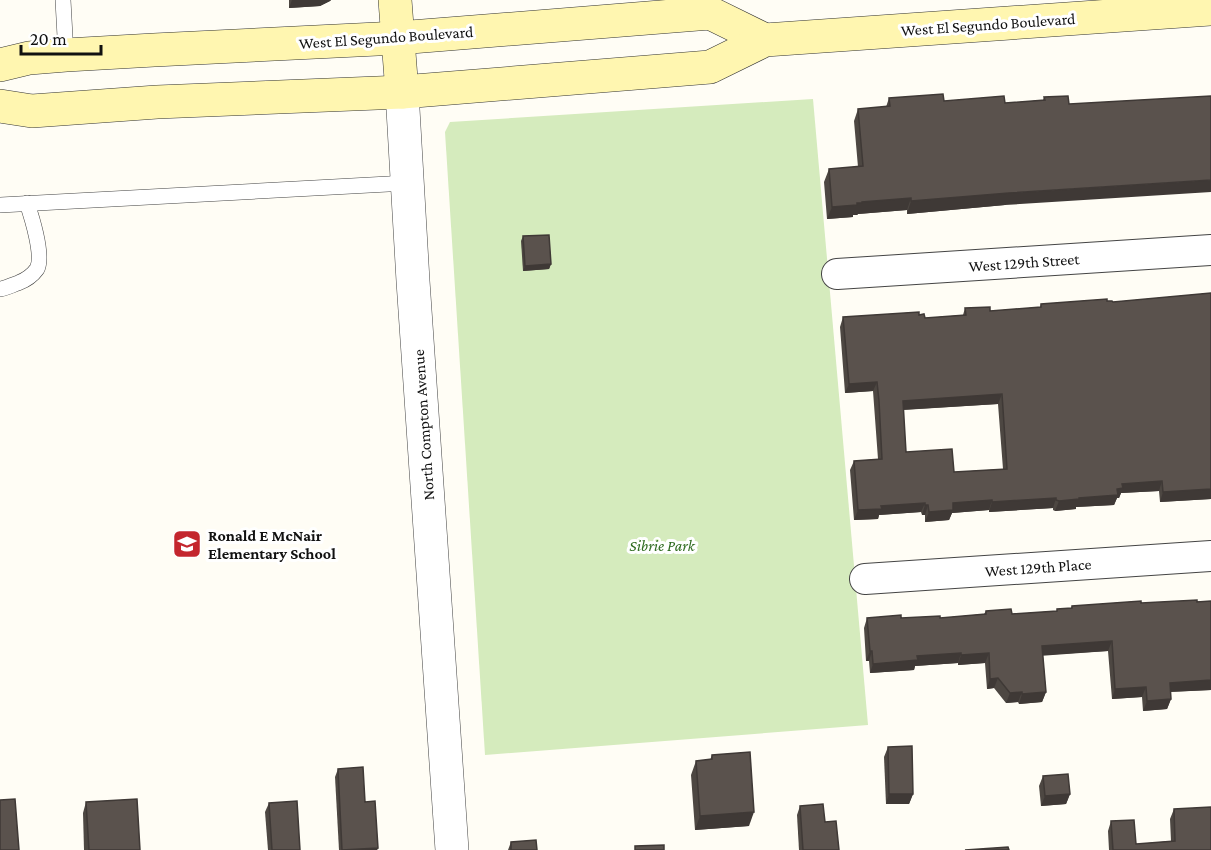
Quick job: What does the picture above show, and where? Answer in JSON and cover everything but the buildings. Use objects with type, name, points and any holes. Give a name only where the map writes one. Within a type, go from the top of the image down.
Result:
[{"type":"main road","name":"North Compton Avenue","points":[[395,0],[402,92]]},
{"type":"main road","name":"West El Segundo Boulevard","points":[[0,106],[32,111],[157,102],[402,92],[710,67],[765,40],[1211,9]]},
{"type":"main road","name":"West El Segundo Boulevard","points":[[0,65],[29,58],[398,38],[710,13],[765,40]]},
{"type":"street","name":"North Compton Avenue","points":[[402,92],[452,850]]},
{"type":"street","name":"West 129th Street","points":[[837,274],[1211,250]]},
{"type":"street","name":"West 129th Place","points":[[865,579],[1211,556]]},
{"type":"lane","points":[[63,0],[66,56]]},
{"type":"lane","points":[[0,205],[408,183]]},
{"type":"lane","points":[[0,289],[27,280],[38,267],[39,247],[27,203]]},
{"type":"green space","name":"Sibrie Park","points":[[813,99],[868,725],[485,755],[445,132],[450,122]]},
{"type":"place","name":"Ronald E McNair Elementary School","points":[[187,544]]}]
